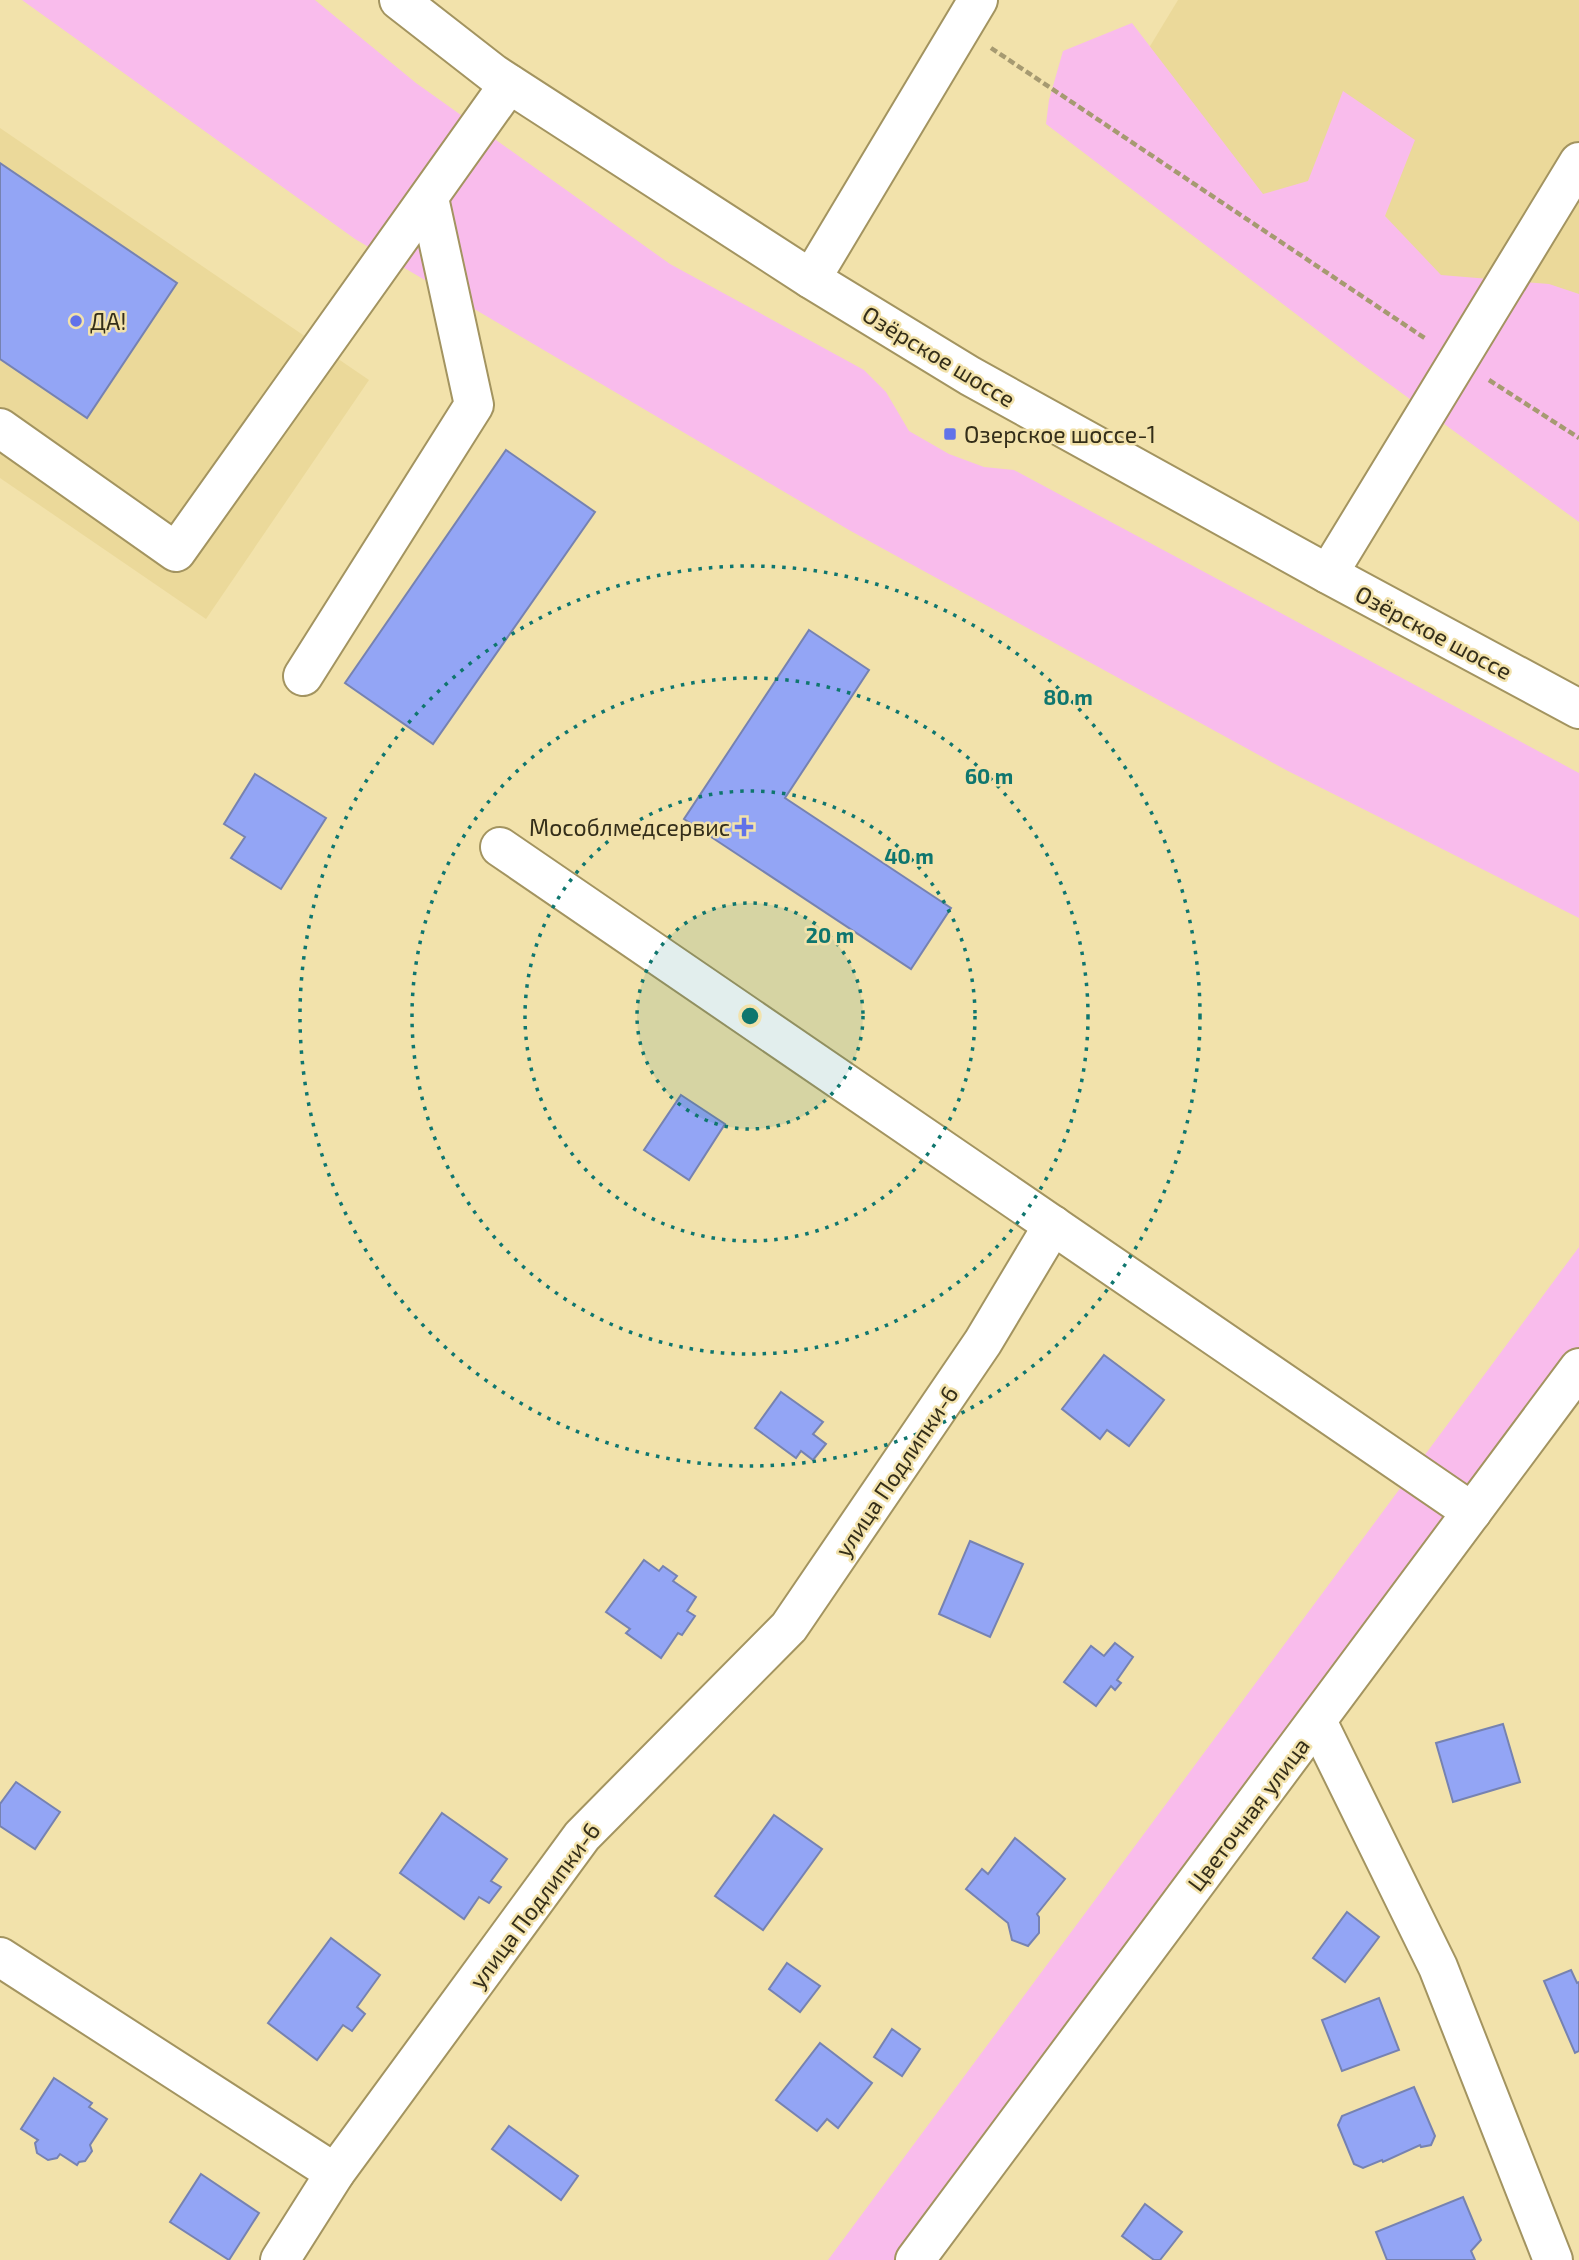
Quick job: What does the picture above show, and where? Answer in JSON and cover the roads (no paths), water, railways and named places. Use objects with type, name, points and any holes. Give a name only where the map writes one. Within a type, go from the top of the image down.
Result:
[{"type":"street","name":"Озёрское шоссе","points":[[399,0],[509,84],[811,279],[970,376],[1328,575],[1579,709]]},
{"type":"street","points":[[811,279],[969,14]]},
{"type":"street","points":[[0,428],[176,552],[509,84]]},
{"type":"street","points":[[1328,575],[1579,162]]},
{"type":"street","points":[[303,676],[474,405],[429,198]]},
{"type":"street","points":[[500,847],[1472,1512]]},
{"type":"street","name":"улица Подлипки-6","points":[[280,2260],[335,2173],[582,1836],[789,1627],[983,1342],[1053,1225]]},
{"type":"street","name":"Цветочная улица","points":[[915,2260],[1579,1368]]},
{"type":"street","points":[[1317,1721],[1437,1967],[1553,2260]]},
{"type":"street","points":[[0,1957],[335,2173]]},
{"type":"place","name":"ДА!","points":[[76,321]]},
{"type":"place","name":"Озерское шоссе-1","points":[[950,434]]},
{"type":"place","name":"Мособлмедсервис","points":[[744,827]]}]
